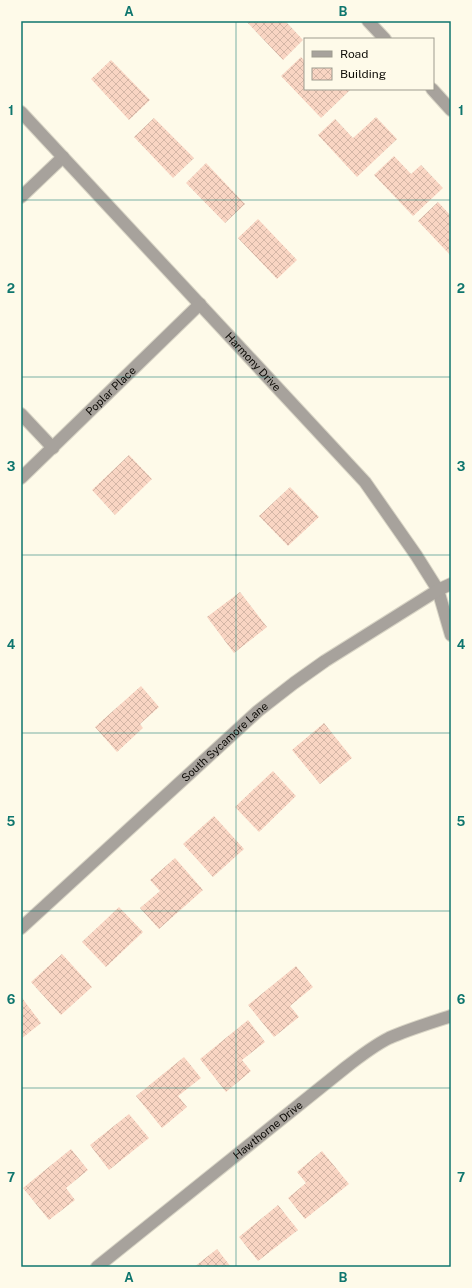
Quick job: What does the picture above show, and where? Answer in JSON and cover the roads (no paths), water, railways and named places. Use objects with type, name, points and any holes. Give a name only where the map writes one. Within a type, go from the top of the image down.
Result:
[{"type":"street","points":[[368,21],[384,38]]},
{"type":"street","points":[[433,90],[451,110]]},
{"type":"street","name":"Harmony Drive","points":[[21,112],[366,482],[438,590],[451,635]]},
{"type":"street","points":[[21,197],[63,157]]},
{"type":"street","name":"Poplar Place","points":[[21,478],[200,304]]},
{"type":"street","points":[[21,414],[53,448]]},
{"type":"street","name":"South Sycamore Lane","points":[[21,928],[258,712],[294,683],[325,661],[438,590],[451,584]]},
{"type":"street","name":"Hawthorne Drive","points":[[97,1267],[367,1051],[388,1039],[419,1026],[451,1016]]}]
